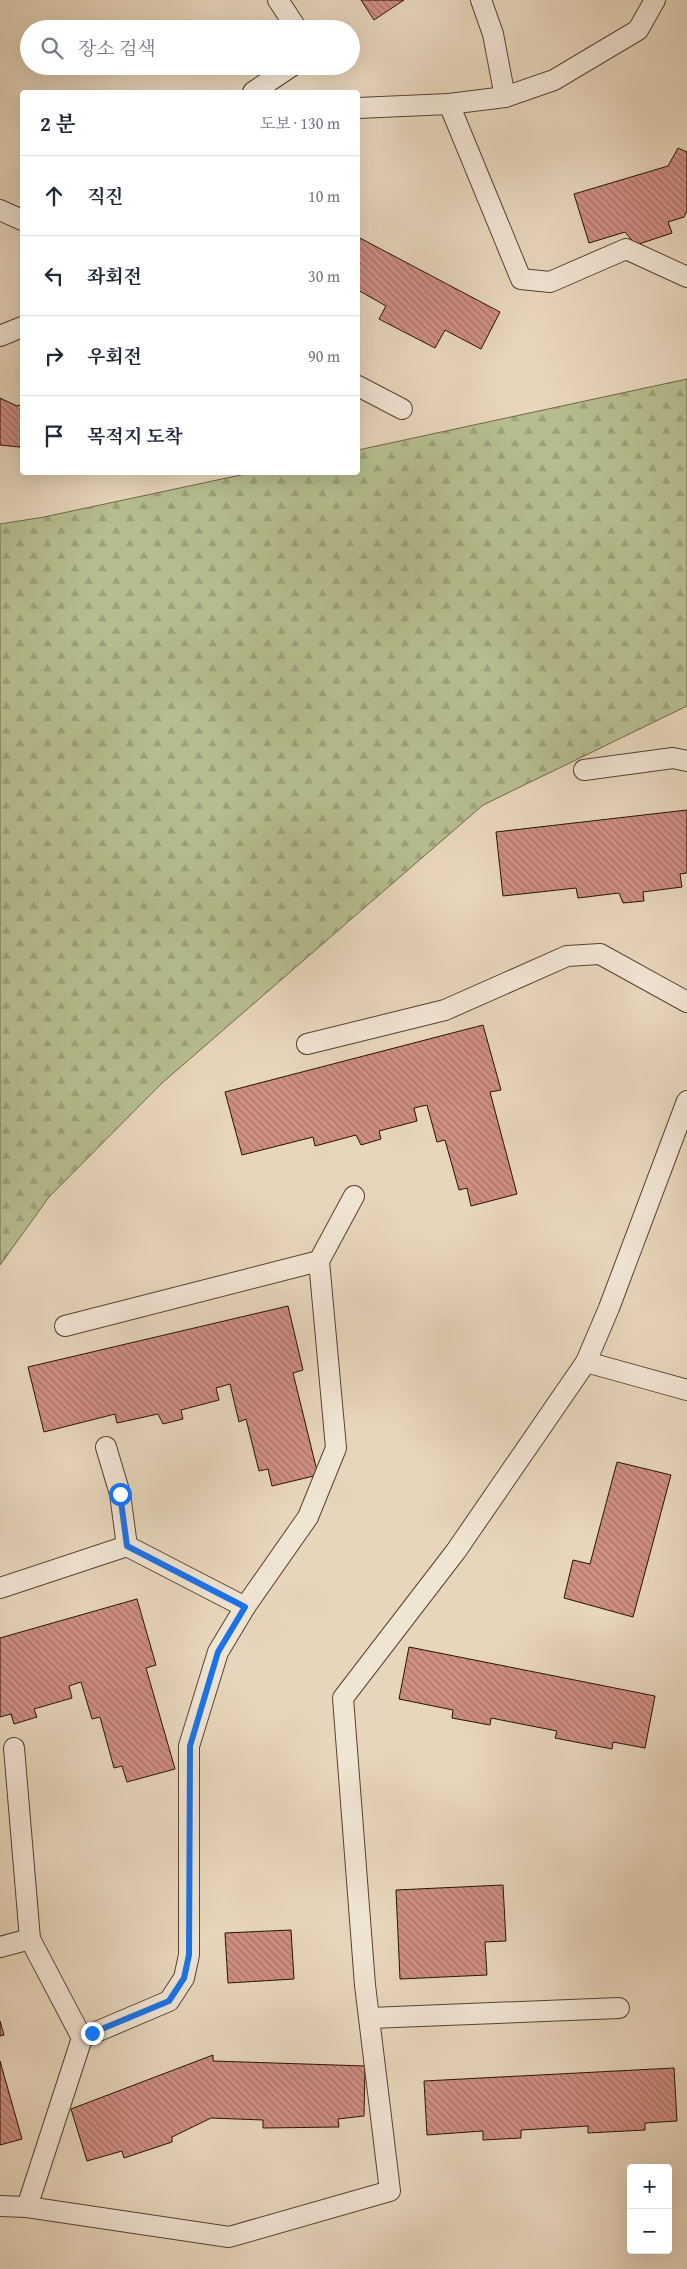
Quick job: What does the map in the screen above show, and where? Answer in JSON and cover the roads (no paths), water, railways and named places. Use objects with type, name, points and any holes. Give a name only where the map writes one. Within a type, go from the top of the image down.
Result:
[{"type":"lane","points":[[278,0],[291,20]]},
{"type":"lane","points":[[481,0],[493,34],[505,97]]},
{"type":"lane","points":[[360,108],[449,104],[505,97],[554,80],[638,30],[654,0]]},
{"type":"lane","points":[[256,90],[278,75]]},
{"type":"lane","points":[[449,104],[521,279],[550,282],[626,249],[687,277]]},
{"type":"lane","points":[[0,210],[20,219]]},
{"type":"lane","points":[[0,336],[20,328]]},
{"type":"lane","points":[[360,387],[402,409]]},
{"type":"lane","points":[[584,770],[674,758],[687,761]]},
{"type":"lane","points":[[307,1044],[445,1010],[566,956],[600,954],[687,1002]]},
{"type":"lane","points":[[0,2206],[27,2207],[229,2237],[390,2191],[352,1838],[343,1698],[456,1551],[586,1362],[609,1308],[687,1101]]},
{"type":"lane","points":[[82,2038],[169,2001],[184,1978],[189,1955],[190,1746],[218,1652],[245,1607],[308,1517],[336,1448],[319,1261],[354,1196]]},
{"type":"lane","points":[[65,1326],[319,1261]]},
{"type":"lane","points":[[586,1362],[687,1390]]},
{"type":"lane","points":[[106,1447],[120,1494],[127,1546]]},
{"type":"lane","points":[[0,1588],[127,1546],[245,1607]]},
{"type":"lane","points":[[14,1748],[30,1938],[82,2038],[27,2207]]},
{"type":"lane","points":[[0,1947],[30,1938]]},
{"type":"lane","points":[[370,2018],[619,2008]]}]
